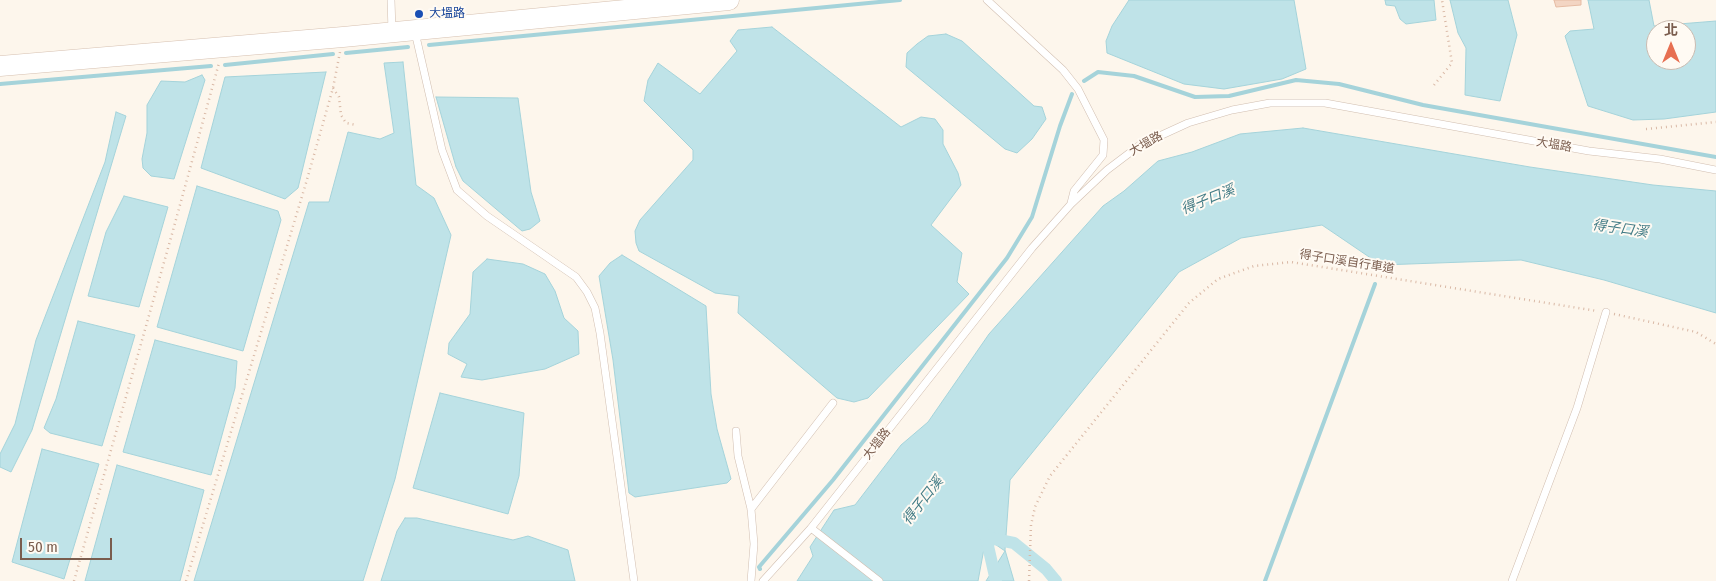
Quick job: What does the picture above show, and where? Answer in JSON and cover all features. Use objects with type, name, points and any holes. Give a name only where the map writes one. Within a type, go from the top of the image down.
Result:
[{"type":"street","points":[[0,66],[343,37],[729,0]]},
{"type":"lane","points":[[391,0],[392,32]]},
{"type":"lane","points":[[987,0],[1063,70],[1078,90],[1104,140],[1103,155],[1074,191],[1071,204]]},
{"type":"lane","points":[[415,29],[442,150],[457,190],[487,216],[576,277],[587,292],[595,308],[600,332],[634,581]]},
{"type":"lane","name":"大塭路","points":[[763,581],[811,528],[1032,248],[1071,204],[1107,170],[1140,145],[1188,123],[1232,110],[1270,103],[1325,103],[1589,152],[1660,159],[1716,170]]},
{"type":"lane","points":[[1512,581],[1577,408],[1606,312]]},
{"type":"lane","points":[[751,509],[833,403]]},
{"type":"lane","points":[[736,431],[738,456],[751,509],[754,544],[751,581]]},
{"type":"lane","points":[[811,528],[879,581]]},
{"type":"path","points":[[1434,85],[1452,63],[1442,0]]},
{"type":"path","points":[[186,581],[333,88],[343,37]]},
{"type":"path","points":[[74,581],[223,47]]},
{"type":"path","points":[[333,88],[340,97],[341,116],[346,123],[356,125]]},
{"type":"path","points":[[1646,129],[1716,122]]},
{"type":"path","name":"得子口溪自行車道","points":[[1029,581],[1031,525],[1035,507],[1050,476],[1188,303],[1218,279],[1254,266],[1291,262],[1606,312],[1696,332],[1716,344]]},
{"type":"water","points":[[1129,0],[1294,0],[1306,69],[1282,79],[1224,89],[1184,84],[1107,53],[1106,41],[1112,26]]},
{"type":"water","points":[[1385,0],[1434,0],[1436,20],[1406,24],[1400,19],[1395,6],[1386,5]]},
{"type":"water","points":[[1450,0],[1508,0],[1517,35],[1500,101],[1465,95],[1466,48],[1458,33]]},
{"type":"water","points":[[1588,0],[1649,0],[1653,20],[1646,20],[1646,70],[1696,70],[1696,23],[1716,21],[1716,112],[1664,119],[1633,120],[1588,106],[1565,36],[1570,31],[1594,29]]},
{"type":"water","points":[[772,27],[901,127],[921,117],[935,119],[943,130],[943,144],[958,173],[961,185],[931,225],[962,253],[957,282],[969,294],[868,398],[854,402],[837,398],[738,313],[739,296],[715,293],[639,251],[636,243],[635,231],[640,220],[693,160],[693,150],[644,101],[648,80],[658,63],[700,94],[737,51],[730,41],[738,30]]},
{"type":"water","points":[[946,34],[962,41],[1034,106],[1042,107],[1046,119],[1032,139],[1017,153],[1005,149],[906,67],[907,53],[917,44],[928,36]]},
{"type":"water","points":[[403,62],[416,185],[434,198],[451,235],[395,479],[363,581],[194,581],[309,202],[329,202],[348,132],[380,139],[394,133],[384,63]]},
{"type":"water","points":[[326,72],[298,188],[285,199],[201,168],[225,77]]},
{"type":"water","points":[[202,75],[205,80],[174,179],[151,176],[143,168],[142,159],[147,133],[147,105],[161,81],[185,82]]},
{"type":"water","points":[[436,97],[518,98],[531,192],[540,221],[530,229],[522,231],[463,181],[456,167]]},
{"type":"water","points":[[116,112],[126,116],[32,430],[11,472],[0,467],[0,454],[15,424],[36,340],[105,162]]},
{"type":"water","name":"得子口溪","points":[[1303,128],[1530,167],[1653,185],[1716,191],[1716,313],[1604,280],[1521,260],[1381,265],[1322,225],[1241,238],[1179,272],[1010,480],[1005,550],[1014,581],[986,581],[1005,551],[986,538],[978,581],[797,581],[813,556],[810,547],[834,510],[855,505],[901,445],[928,422],[989,334],[1103,206],[1124,191],[1158,161],[1192,152],[1240,134]]},
{"type":"water","points":[[197,186],[278,211],[281,220],[243,351],[157,327]]},
{"type":"water","points":[[124,196],[168,207],[139,307],[88,296],[106,232]]},
{"type":"water","points":[[622,255],[706,306],[711,394],[717,429],[731,479],[727,483],[635,497],[629,493],[613,360],[599,276],[610,263]]},
{"type":"water","points":[[487,259],[523,264],[545,274],[555,291],[564,318],[578,331],[579,354],[545,369],[482,380],[461,377],[467,364],[448,354],[449,343],[470,314],[473,272]]},
{"type":"water","points":[[78,321],[135,335],[102,446],[50,433],[44,428],[56,399]]},
{"type":"water","points":[[155,340],[237,361],[235,388],[211,475],[123,452]]},
{"type":"water","points":[[440,393],[524,413],[519,476],[508,514],[413,488]]},
{"type":"water","points":[[42,449],[99,464],[64,579],[12,562]]},
{"type":"water","points":[[117,465],[204,490],[180,581],[85,581]]},
{"type":"water","points":[[405,518],[417,518],[513,540],[528,536],[568,550],[575,581],[381,581],[397,531]]},
{"type":"building","points":[[1554,0],[1581,0],[1581,5],[1556,7]]},
{"type":"waterway","points":[[429,45],[900,0]]},
{"type":"waterway","points":[[346,53],[408,47]]},
{"type":"waterway","points":[[225,65],[333,54]]},
{"type":"waterway","points":[[0,84],[211,66]]},
{"type":"waterway","points":[[1084,81],[1098,72],[1134,76],[1195,97],[1229,96],[1296,80],[1339,84],[1423,105],[1716,157]]},
{"type":"waterway","points":[[760,569],[759,567],[833,480],[1007,258],[1032,217],[1060,126],[1072,94]]},
{"type":"waterway","points":[[1265,581],[1375,284]]},
{"type":"waterway","points":[[979,524],[986,537],[996,581]]},
{"type":"waterway","points":[[989,538],[1014,543],[1046,569],[1056,581]]},
{"type":"place","name":"大塭路","points":[[419,14]]}]
